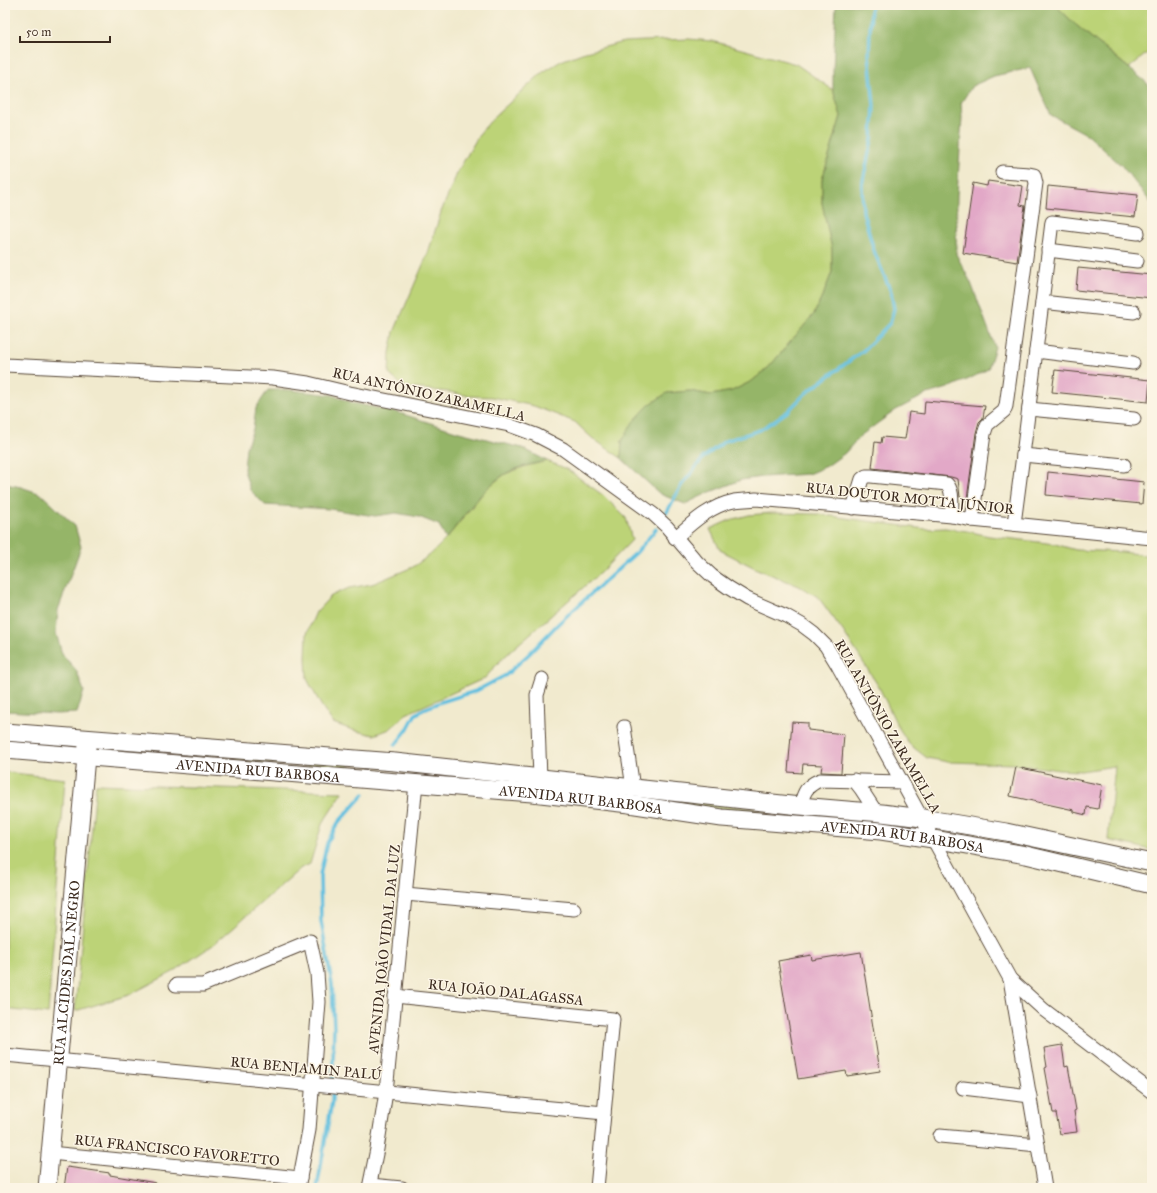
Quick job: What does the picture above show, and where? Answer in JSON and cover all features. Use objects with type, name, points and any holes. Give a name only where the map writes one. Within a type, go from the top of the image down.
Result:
[{"type":"main road","name":"AVENIDA RUI BARBOSA","points":[[5,732],[395,762],[800,806],[876,812],[922,818],[1041,838],[1152,863]]},
{"type":"main road","name":"RUA ALCIDES DAL NEGRO","points":[[47,1188],[88,739]]},
{"type":"main road","name":"AVENIDA RUI BARBOSA","points":[[5,750],[575,797],[722,818],[881,831],[933,838],[1026,855],[1152,885]]},
{"type":"street","points":[[972,520],[984,434],[987,425],[1004,411],[1006,406],[1036,183],[1034,175],[1002,172]]},
{"type":"street","points":[[1014,524],[1052,222],[1138,233]]},
{"type":"street","points":[[1048,250],[1137,261]]},
{"type":"street","points":[[1042,302],[1134,312]]},
{"type":"street","points":[[1036,351],[1133,363]]},
{"type":"street","name":"RUA ANTÔNIO ZARAMELLA","points":[[5,365],[273,378],[308,383],[508,425],[536,435],[563,449],[653,514],[697,562],[712,576],[747,599],[797,622],[814,634],[826,646],[1010,979]]},
{"type":"street","points":[[1029,409],[1134,419]]},
{"type":"street","points":[[1023,455],[1124,466]]},
{"type":"street","points":[[854,508],[862,479],[866,476],[871,476],[947,484],[950,487],[952,516]]},
{"type":"street","name":"RUA DOUTOR MOTTA JÚNIOR","points":[[675,538],[704,514],[716,507],[734,501],[756,500],[952,516],[972,520],[1152,538]]},
{"type":"street","points":[[540,778],[537,695],[542,679]]},
{"type":"street","points":[[624,727],[633,788]]},
{"type":"street","points":[[800,806],[804,791],[811,784],[820,780],[902,782]]},
{"type":"street","points":[[854,780],[876,812]]},
{"type":"street","name":"AVENIDA JOÃO VIDAL DA LUZ","points":[[369,1186],[378,1143],[386,1092],[416,783]]},
{"type":"street","points":[[405,894],[574,909]]},
{"type":"street","points":[[176,984],[197,986],[208,983],[310,941],[318,974],[319,986],[317,1085],[299,1183]]},
{"type":"street","points":[[1010,979],[1044,1010],[1152,1092]]},
{"type":"street","points":[[1010,979],[1045,1188]]},
{"type":"street","name":"RUA JOÃO DALAGASSA","points":[[396,996],[613,1019],[604,1113]]},
{"type":"street","name":"RUA BENJAMIN PALÚ","points":[[5,1055],[604,1113]]},
{"type":"street","points":[[963,1088],[1030,1096]]},
{"type":"street","points":[[597,1188],[604,1113]]},
{"type":"street","points":[[940,1136],[1038,1145]]},
{"type":"street","name":"RUA FRANCISCO FAVORETTO","points":[[50,1153],[299,1183]]},
{"type":"street","points":[[369,1186],[402,1188]]},
{"type":"green space","points":[[836,5],[1055,5],[1076,25],[1147,83],[1152,90],[1152,204],[1122,166],[1088,135],[1051,115],[1030,68],[994,76],[972,86],[961,103],[962,117],[957,195],[956,254],[971,283],[995,347],[988,369],[948,388],[927,394],[896,410],[860,436],[845,453],[827,466],[808,474],[741,480],[685,504],[660,494],[621,458],[622,441],[633,422],[649,405],[667,393],[690,391],[711,395],[732,391],[752,381],[769,367],[814,314],[832,272],[832,249],[822,203],[822,180],[841,116],[833,90]]},
{"type":"green space","points":[[1055,5],[1152,5],[1152,49],[1129,68],[1076,25]]},
{"type":"green space","points":[[688,39],[712,41],[796,64],[833,90],[841,116],[822,180],[822,203],[832,249],[832,272],[814,314],[769,367],[752,381],[732,391],[711,395],[690,391],[667,393],[649,405],[622,441],[621,458],[592,438],[575,422],[534,406],[492,397],[470,396],[404,387],[389,374],[390,353],[394,332],[428,253],[441,212],[458,171],[480,133],[495,116],[543,72],[561,61],[582,53],[624,42]]},
{"type":"green space","points":[[268,390],[290,390],[332,395],[353,403],[396,412],[459,432],[522,448],[547,461],[515,469],[497,480],[488,487],[473,504],[446,539],[439,525],[419,517],[396,513],[375,516],[330,509],[265,505],[250,490],[244,470],[246,448],[253,429],[256,408]]},
{"type":"green space","points":[[547,461],[567,469],[604,496],[626,518],[632,540],[600,573],[515,647],[485,678],[406,714],[390,729],[374,735],[333,723],[307,679],[307,633],[316,612],[331,596],[349,588],[372,584],[413,567],[431,554],[446,539],[487,488],[505,474],[526,466]]},
{"type":"green space","points":[[5,484],[21,487],[41,494],[75,526],[81,547],[58,610],[56,633],[62,654],[76,670],[84,691],[77,713],[56,714],[5,711]]},
{"type":"green space","points":[[771,513],[816,514],[925,529],[945,528],[989,536],[1055,544],[1076,550],[1122,552],[1152,556],[1152,850],[1108,840],[1115,766],[1081,771],[1059,770],[1014,764],[948,762],[927,758],[909,744],[897,725],[879,687],[843,631],[818,597],[799,586],[757,569],[720,550],[710,529],[730,520],[749,515]]},
{"type":"green space","points":[[234,753],[350,764],[350,769],[233,761]]},
{"type":"green space","points":[[5,772],[65,779],[48,1014],[5,1009]]},
{"type":"green space","points":[[96,784],[343,792],[322,824],[310,864],[301,868],[213,945],[173,972],[129,995],[75,1011]]},
{"type":"green space","points":[[622,792],[783,812],[709,808],[621,797]]},
{"type":"building","points":[[988,181],[1023,186],[1020,205],[1025,206],[1017,262],[963,253],[973,183],[987,186]]},
{"type":"building","points":[[1048,186],[1138,195],[1135,217],[1046,208]]},
{"type":"building","points":[[1078,268],[1152,275],[1152,298],[1076,290]]},
{"type":"building","points":[[1055,370],[1150,380],[1148,402],[1052,392]]},
{"type":"building","points":[[925,401],[985,406],[983,418],[979,422],[976,433],[967,499],[960,497],[958,479],[872,468],[875,442],[881,443],[882,437],[905,439],[909,412],[924,414]]},
{"type":"building","points":[[1048,472],[1144,482],[1142,504],[1046,495]]},
{"type":"building","points":[[792,722],[808,723],[808,730],[844,734],[841,773],[821,772],[822,765],[803,764],[802,773],[788,772]]},
{"type":"building","points":[[1016,767],[1102,785],[1098,809],[1087,807],[1086,815],[1074,812],[1074,810],[1010,796]]},
{"type":"building","points":[[861,952],[880,1071],[847,1076],[846,1071],[798,1079],[778,961],[811,955],[812,960]]},
{"type":"building","points":[[1062,1045],[1065,1067],[1068,1066],[1076,1110],[1074,1111],[1077,1132],[1060,1134],[1056,1113],[1053,1113],[1045,1068],[1047,1067],[1044,1048]]},
{"type":"building","points":[[67,1167],[110,1173],[110,1175],[156,1183],[156,1188],[64,1188]]},
{"type":"waterway","points":[[667,512],[681,486],[704,457],[725,441],[760,430],[787,412],[806,393],[864,350],[890,323],[894,309],[891,292],[874,251],[863,212],[862,185],[872,139],[874,106],[869,55],[871,5]]},
{"type":"waterway","points":[[395,745],[407,730],[415,715],[424,709],[476,691],[506,675],[558,624],[637,552],[656,529]]},
{"type":"waterway","points":[[317,1188],[332,1101],[334,1028],[332,984],[321,921],[320,875],[327,843],[338,823],[364,794]]}]
